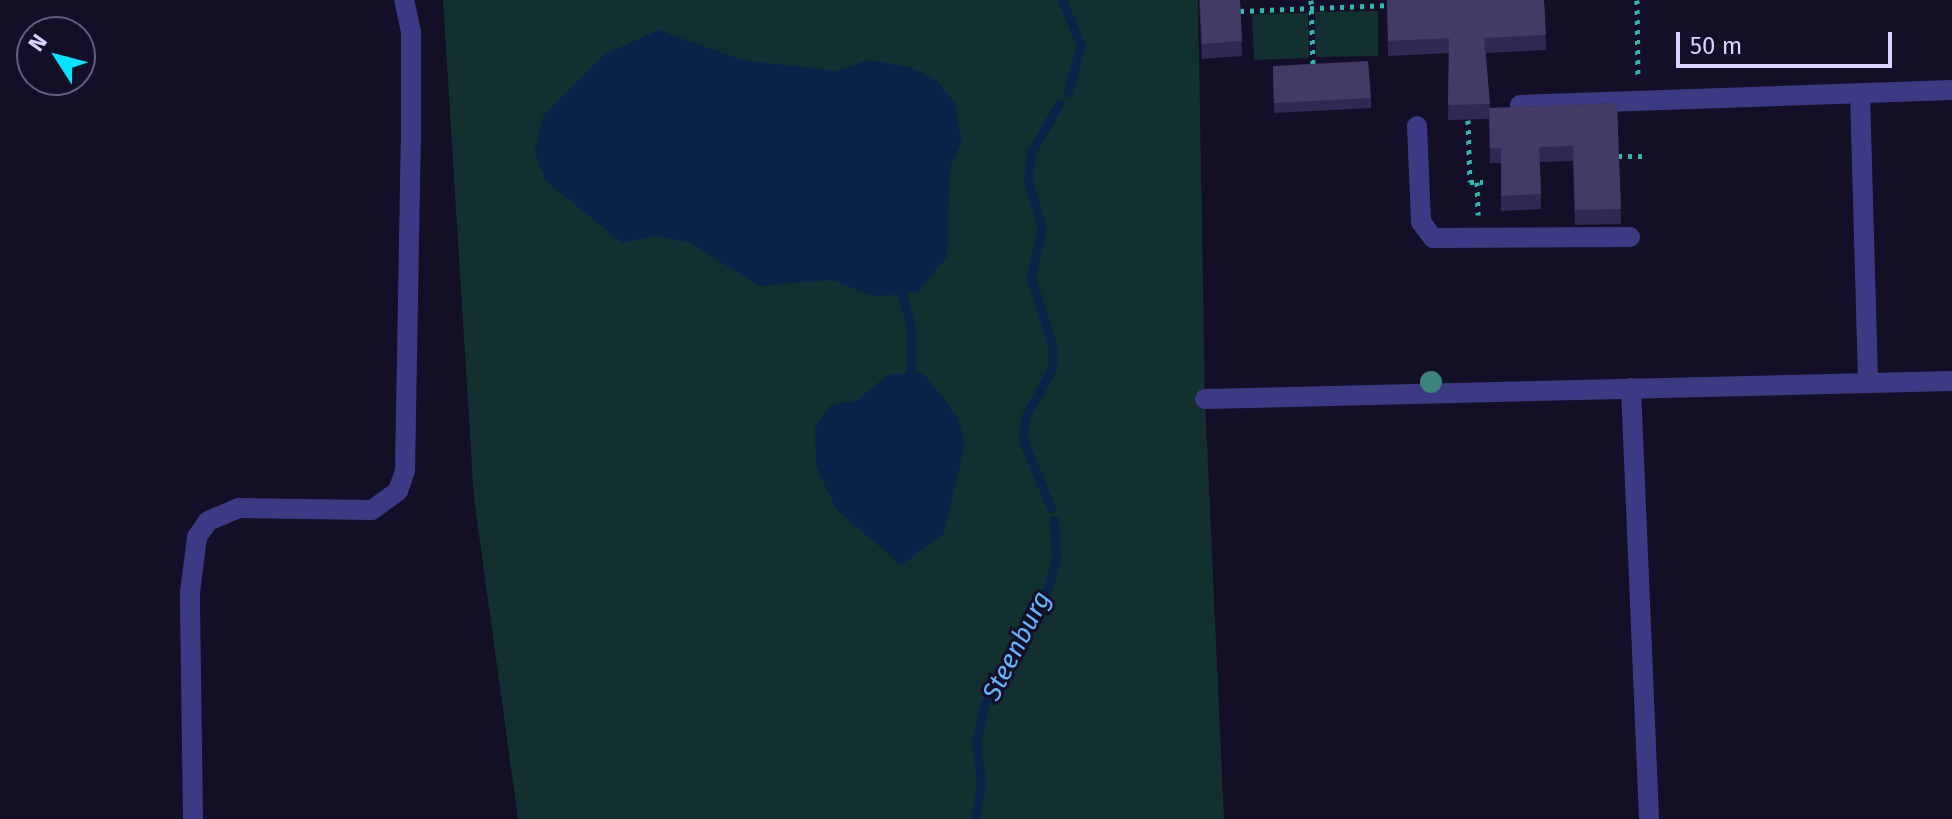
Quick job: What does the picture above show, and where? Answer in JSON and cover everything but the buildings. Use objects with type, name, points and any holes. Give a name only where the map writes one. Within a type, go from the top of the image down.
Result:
[{"type":"street","points":[[193,819],[190,592],[197,537],[208,521],[239,508],[372,510],[398,491],[405,471],[411,32],[404,0]]},
{"type":"street","points":[[1520,105],[1952,90]]},
{"type":"street","points":[[1860,93],[1868,383]]},
{"type":"street","points":[[1417,126],[1421,222],[1433,238],[1630,237]]},
{"type":"street","points":[[1205,399],[1952,381]]},
{"type":"street","points":[[1631,388],[1649,819]]},
{"type":"path","points":[[1311,0],[1313,64]]},
{"type":"path","points":[[1637,0],[1638,99]]},
{"type":"path","points":[[1240,11],[1407,5]]},
{"type":"path","points":[[1468,120],[1470,182],[1483,182]]},
{"type":"path","points":[[1618,156],[1642,156]]},
{"type":"green space","points":[[443,0],[1198,0],[1205,399],[1224,819],[518,819],[474,498]]},
{"type":"green space","points":[[1378,11],[1378,56],[1316,57],[1315,12]]},
{"type":"green space","points":[[1308,13],[1309,58],[1254,60],[1252,14]]},
{"type":"water","points":[[659,30],[742,60],[838,71],[868,60],[910,67],[937,80],[955,103],[962,142],[950,167],[947,257],[918,292],[876,297],[832,280],[759,286],[689,242],[656,236],[622,243],[546,181],[534,152],[544,114],[605,54]]},
{"type":"water","points":[[923,373],[958,417],[965,443],[944,534],[901,565],[836,509],[816,466],[815,427],[831,405],[858,400],[888,374]]},
{"type":"waterway","name":"Steenburg","points":[[1062,0],[1081,45],[1068,92]]},
{"type":"waterway","name":"Steenburg","points":[[1051,508],[1023,440],[1025,418],[1052,368],[1053,348],[1031,278],[1042,228],[1028,181],[1031,153],[1059,104]]},
{"type":"waterway","points":[[902,294],[911,328],[911,373]]},
{"type":"waterway","name":"Steenburg","points":[[975,819],[981,784],[976,741],[985,703],[1044,600],[1056,560],[1054,520]]}]
